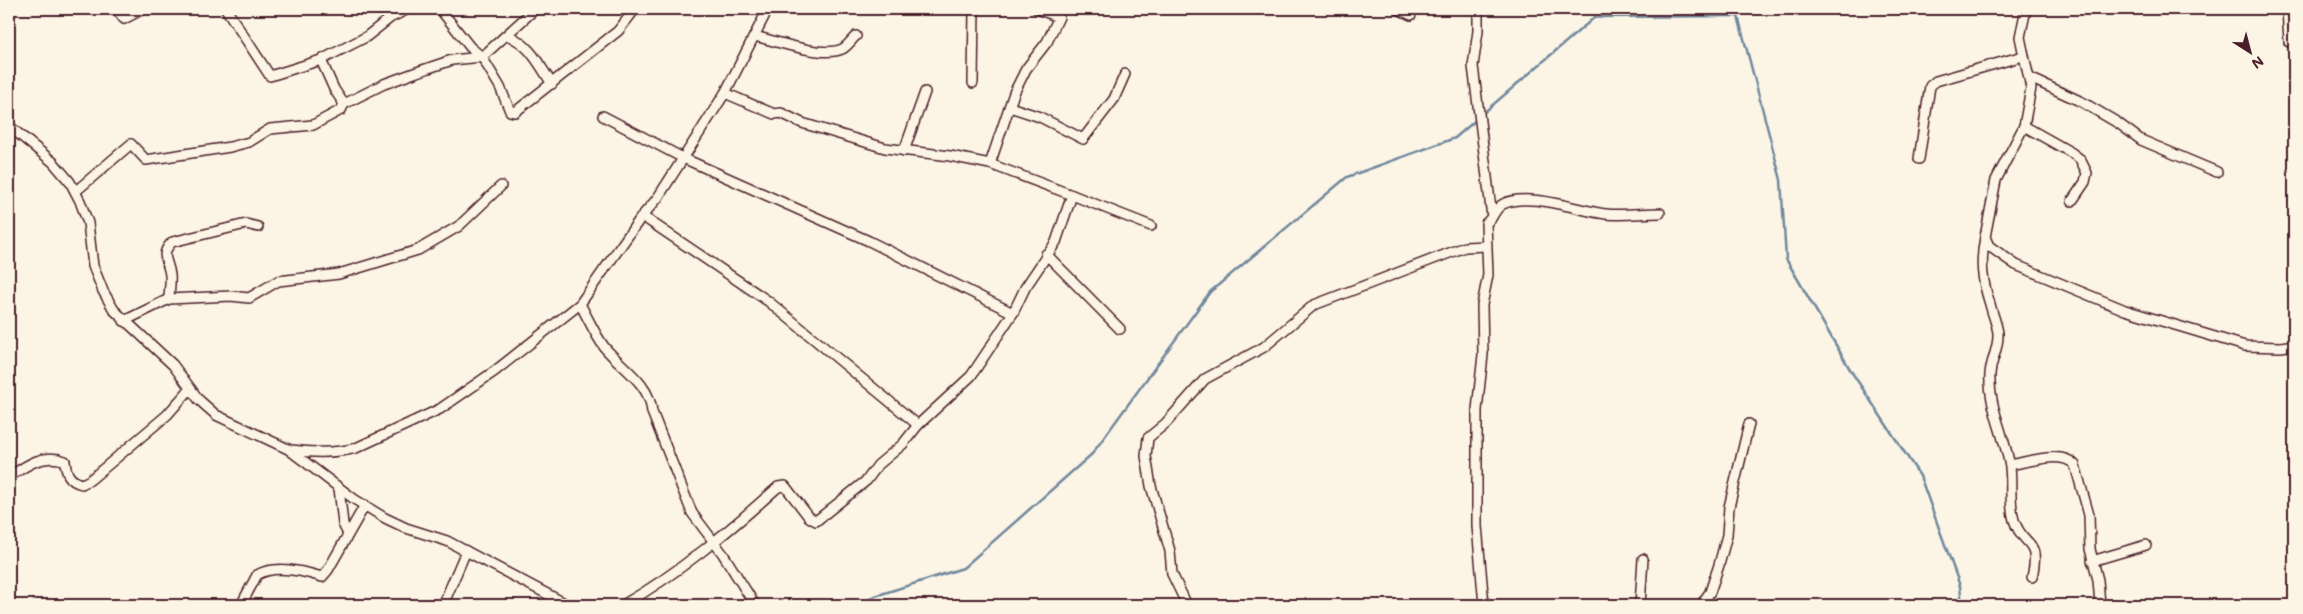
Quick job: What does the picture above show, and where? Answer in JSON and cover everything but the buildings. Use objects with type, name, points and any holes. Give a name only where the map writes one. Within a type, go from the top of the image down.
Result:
[{"type":"street","points":[[116,9],[124,19],[143,9]]},
{"type":"street","points":[[226,9],[270,76],[321,60],[366,37],[390,18],[408,9]]},
{"type":"street","points":[[440,9],[470,47],[482,57],[500,87],[510,111],[515,112],[618,32],[632,13],[631,9]]},
{"type":"street","points":[[76,191],[131,144],[146,160],[230,147],[249,142],[270,129],[313,125],[341,110],[344,104],[384,84],[452,60],[482,57],[534,9]]},
{"type":"street","points":[[288,449],[310,452],[344,452],[364,445],[440,409],[495,371],[580,304],[642,216],[657,199],[725,93],[768,9]]},
{"type":"street","points":[[974,9],[974,83]]},
{"type":"street","points":[[990,164],[1014,93],[1026,70],[1047,42],[1059,17],[1037,9]]},
{"type":"street","points":[[1398,9],[1411,15]]},
{"type":"street","points":[[1478,9],[1478,31],[1473,66],[1493,218]]},
{"type":"street","points":[[2026,9],[2020,36],[2031,88],[2024,126],[1996,180],[1981,261],[1985,289],[1998,331],[1998,343],[1990,374],[1992,400],[2010,465],[2014,518],[2019,531],[2035,551],[2036,560],[2032,577]]},
{"type":"street","points":[[2287,9],[2289,42]]},
{"type":"street","points":[[506,35],[521,41],[530,49],[552,84]]},
{"type":"street","points":[[755,36],[794,48],[828,51],[842,49],[856,36]]},
{"type":"street","points":[[1918,159],[1930,86],[1936,81],[2023,56]]},
{"type":"street","points":[[321,60],[334,89],[344,104]]},
{"type":"street","points":[[1010,106],[1040,116],[1083,139],[1114,99],[1125,74]]},
{"type":"street","points":[[2030,78],[2082,102],[2118,123],[2141,140],[2217,172]]},
{"type":"street","points":[[904,151],[925,92]]},
{"type":"street","points":[[725,93],[774,114],[781,114],[885,148],[950,156],[990,164],[1151,226]]},
{"type":"street","points":[[603,116],[683,158],[869,241],[1013,313]]},
{"type":"street","points":[[9,126],[53,162],[76,191],[88,223],[93,266],[114,310],[173,365],[199,400],[216,415],[288,449],[339,488],[406,528],[447,541],[568,605]]},
{"type":"street","points":[[2024,126],[2080,159],[2087,173],[2085,182],[2072,201]]},
{"type":"street","points":[[124,321],[169,299],[231,296],[250,298],[278,281],[339,274],[418,250],[459,226],[501,186]]},
{"type":"street","points":[[623,605],[649,591],[713,542],[778,487],[784,486],[809,517],[816,521],[867,480],[878,465],[903,444],[918,424],[970,376],[1013,313],[1025,288],[1046,254],[1056,242],[1072,195]]},
{"type":"street","points":[[1484,605],[1477,526],[1476,459],[1477,410],[1483,355],[1482,305],[1488,275],[1486,224],[1493,218],[1496,209],[1514,200],[1546,202],[1608,214],[1660,213]]},
{"type":"street","points":[[642,216],[768,301],[918,424]]},
{"type":"street","points":[[169,299],[170,274],[164,256],[165,250],[172,242],[246,224],[258,227]]},
{"type":"street","points":[[1985,237],[1989,246],[2016,264],[2125,310],[2245,346],[2294,346]]},
{"type":"street","points":[[1187,605],[1172,574],[1166,537],[1151,486],[1146,456],[1148,438],[1166,423],[1205,379],[1264,348],[1314,305],[1466,247],[1486,246]]},
{"type":"street","points":[[1046,254],[1120,329]]},
{"type":"street","points":[[580,304],[604,347],[646,390],[651,402],[652,412],[692,513],[733,569],[755,605]]},
{"type":"street","points":[[9,477],[32,461],[59,459],[65,461],[66,474],[82,484],[90,480],[167,416],[190,389]]},
{"type":"street","points":[[1701,605],[1710,592],[1722,558],[1730,507],[1750,424]]},
{"type":"street","points":[[2010,465],[2053,458],[2070,460],[2075,465],[2089,515],[2090,549],[2098,580],[2100,605]]},
{"type":"street","points":[[339,488],[342,524],[348,534]]},
{"type":"street","points":[[241,605],[257,575],[261,572],[286,570],[322,577],[328,570],[365,505]]},
{"type":"street","points":[[2092,561],[2146,545]]},
{"type":"street","points":[[443,605],[466,551]]},
{"type":"street","points":[[1640,605],[1643,559]]},
{"type":"waterway","points":[[1743,9],[1738,16],[1781,180],[1786,259],[1851,371],[1920,476],[1960,586],[1962,605]]},
{"type":"waterway","points":[[1481,115],[1595,17],[1738,16]]},
{"type":"waterway","points":[[861,605],[872,597],[963,568],[1092,454],[1210,292],[1347,177],[1455,138],[1477,119]]}]
